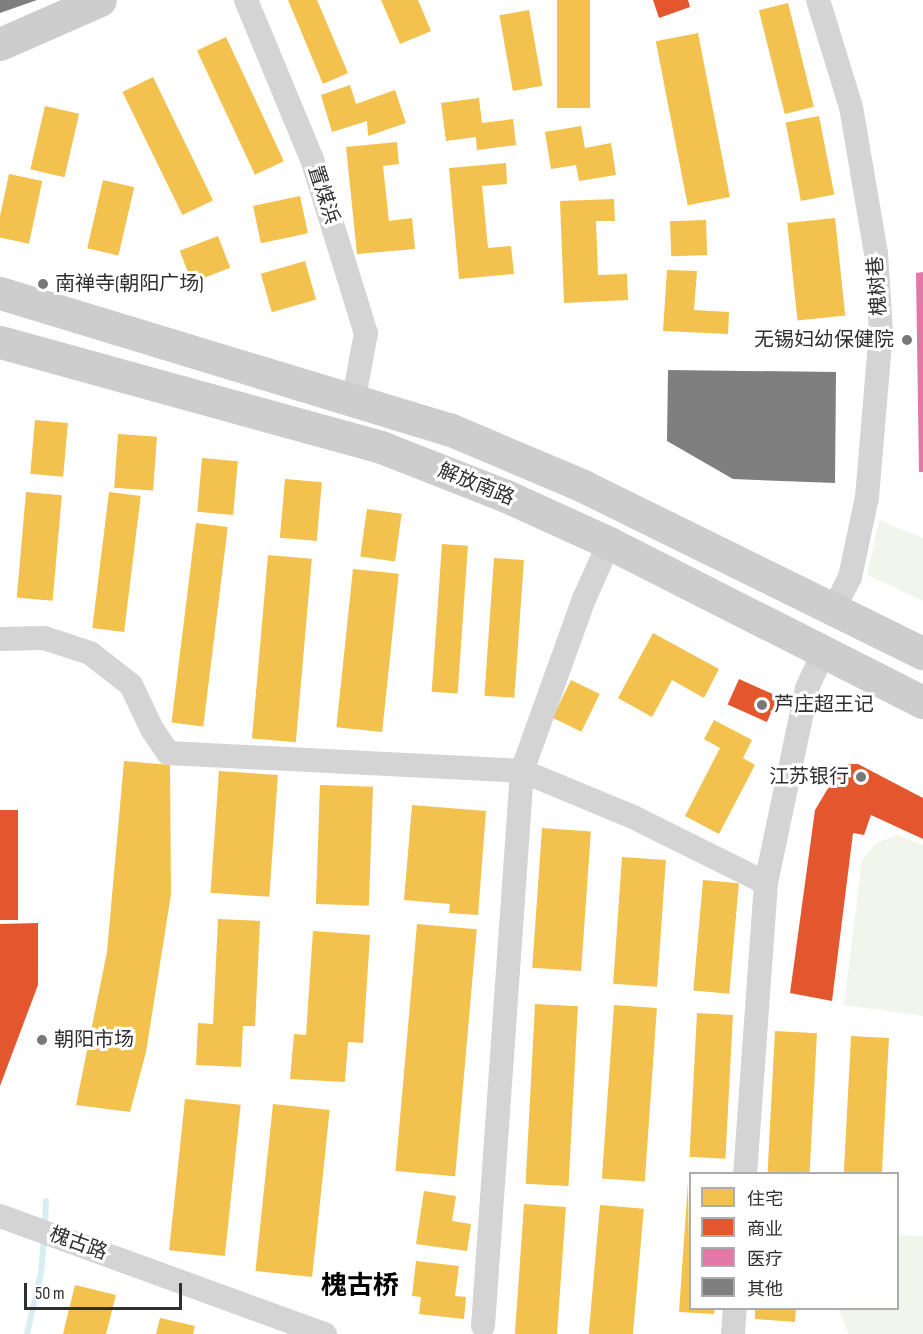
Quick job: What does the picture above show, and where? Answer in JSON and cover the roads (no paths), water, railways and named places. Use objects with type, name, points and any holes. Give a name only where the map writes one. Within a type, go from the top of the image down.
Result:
[{"type":"main road","points":[[0,44],[100,0]]},
{"type":"main road","name":"解放南路","points":[[0,293],[354,398],[449,429],[583,486],[923,653]]},
{"type":"main road","name":"解放南路","points":[[0,342],[381,447],[506,496],[609,543],[923,702]]},
{"type":"street","name":"置煤浜","points":[[246,0],[312,159],[366,333],[354,398]]},
{"type":"street","name":"槐树巷","points":[[818,0],[851,107],[876,254],[881,331],[867,496],[850,577],[834,609]]},
{"type":"street","points":[[483,1326],[522,771],[584,599],[609,543]]},
{"type":"street","points":[[0,639],[44,638],[90,653],[131,685],[152,729],[168,753],[522,771],[633,817],[766,883]]},
{"type":"street","points":[[745,1172],[766,883],[807,688],[824,652]]},
{"type":"street","name":"槐古路","points":[[0,1216],[325,1334]]},
{"type":"street","points":[[734,1334],[735,1310]]},
{"type":"waterway","points":[[45,1227],[46,1201]]},
{"type":"waterway","points":[[27,1334],[41,1273],[44,1237]]},
{"type":"place","name":"南禅寺(朝阳广场)","points":[[43,284]]},
{"type":"place","name":"无锡妇幼保健院","points":[[907,340]]},
{"type":"place","name":"芦庄超王记","points":[[762,705]]},
{"type":"place","name":"江苏银行","points":[[861,777]]},
{"type":"place","name":"朝阳市场","points":[[42,1040]]},
{"type":"district","name":"槐古桥","points":[[360,1287]]}]
